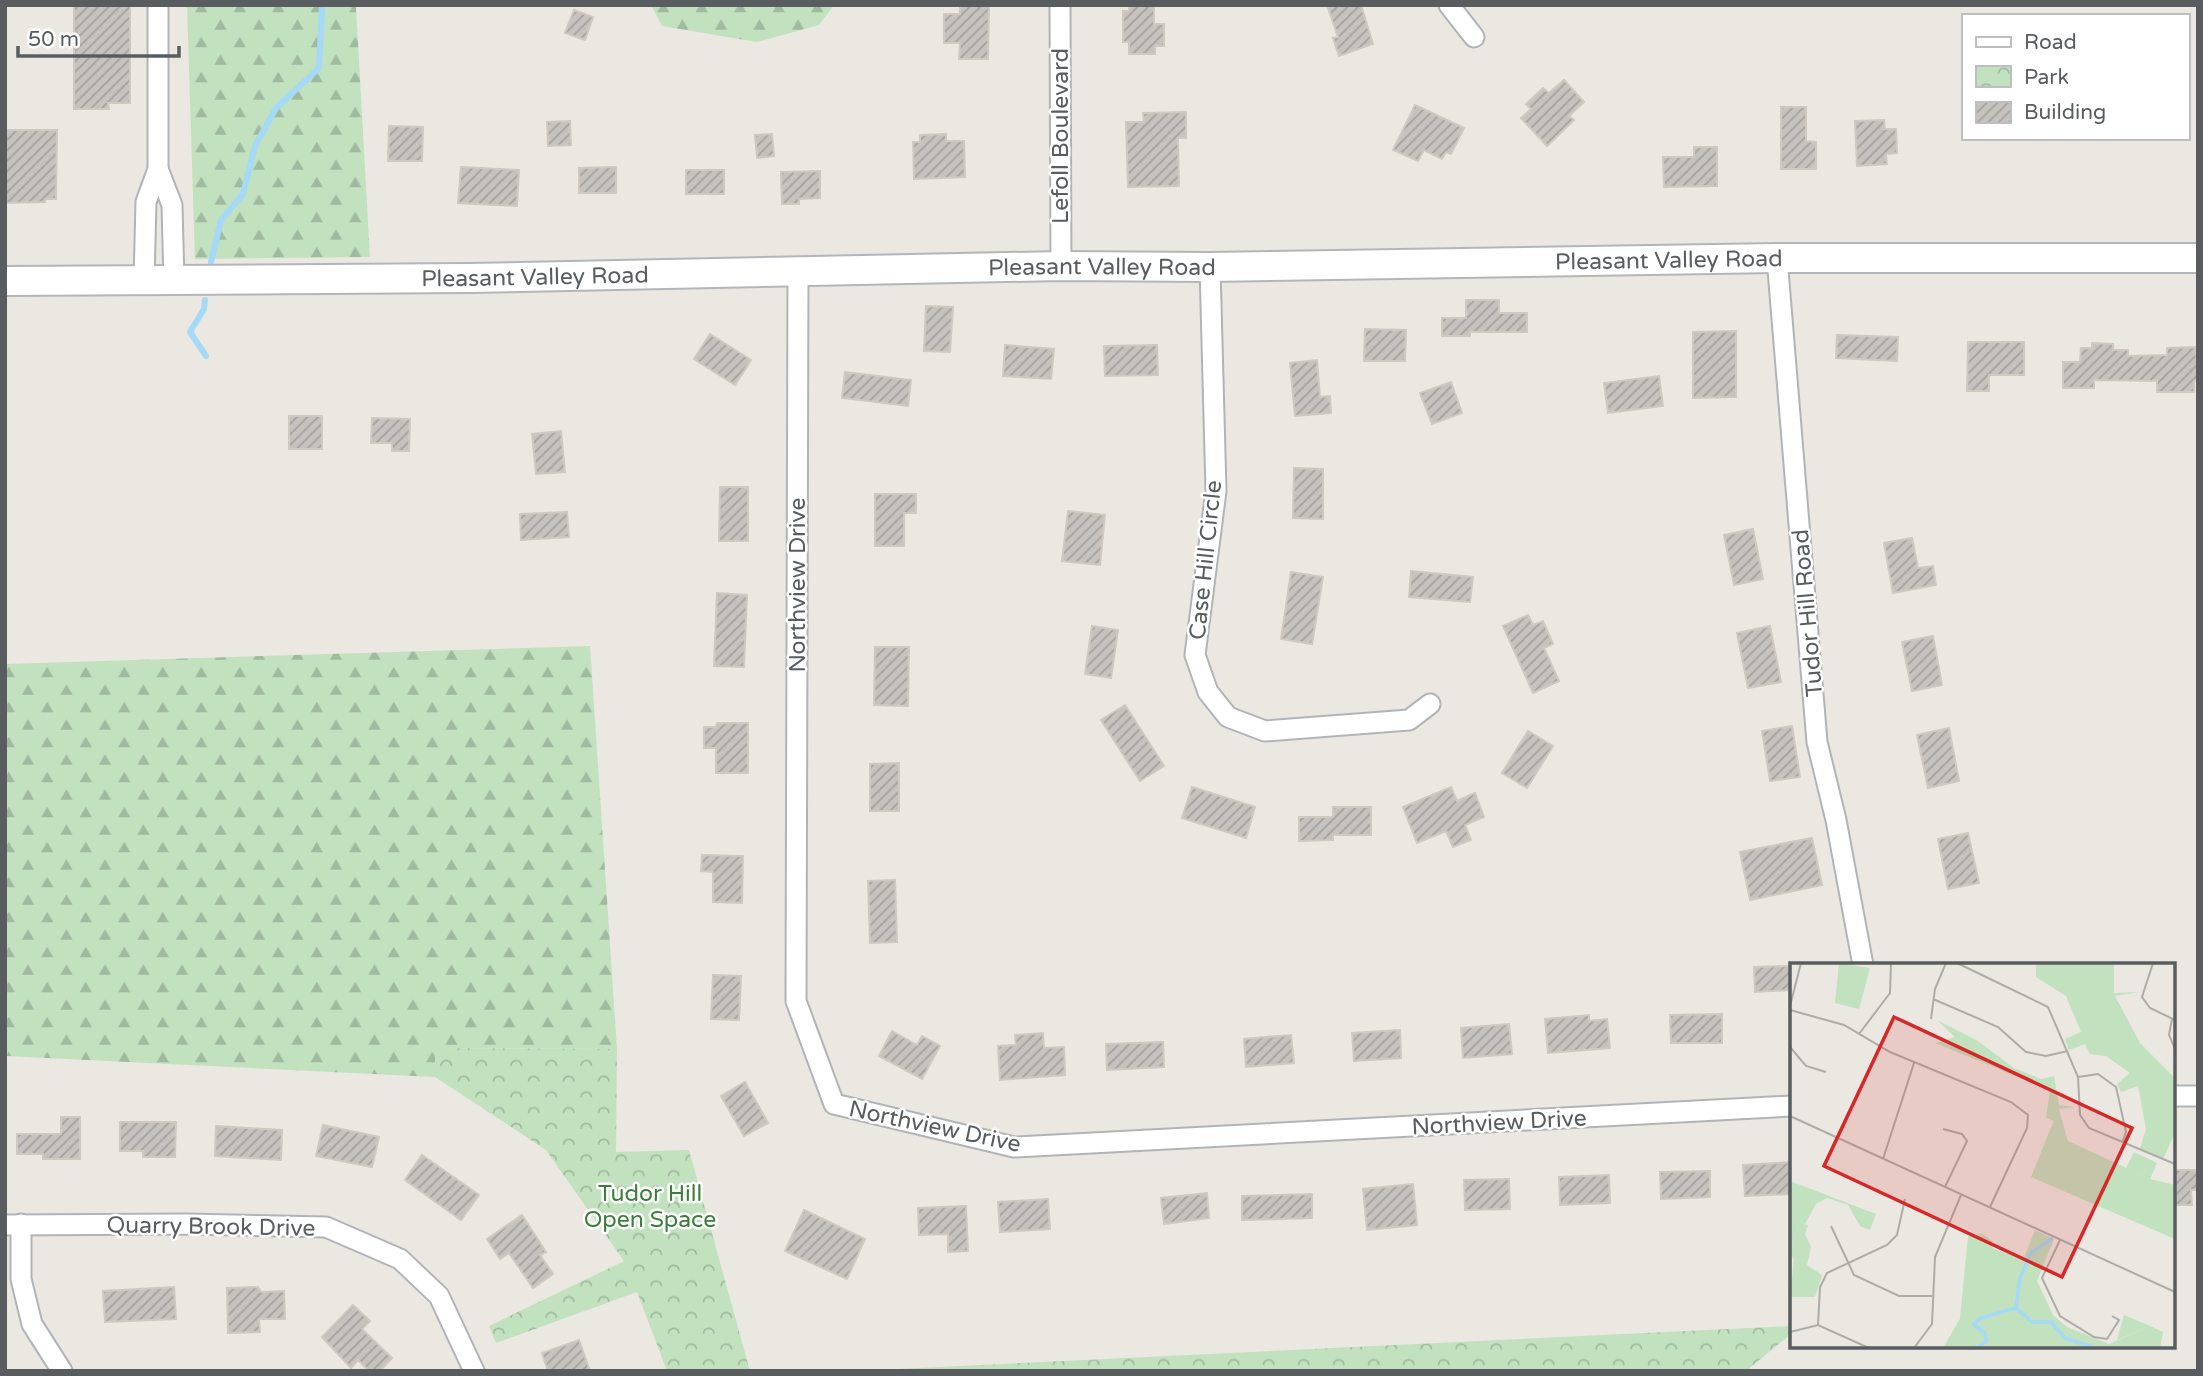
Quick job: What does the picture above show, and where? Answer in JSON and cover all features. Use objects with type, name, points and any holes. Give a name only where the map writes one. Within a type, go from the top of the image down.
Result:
[{"type":"main road","name":"Pleasant Valley Road","points":[[5,281],[174,282],[1061,266],[1210,267],[1777,258],[2198,258]]},
{"type":"street","points":[[144,281],[146,202],[158,169],[158,5]]},
{"type":"street","name":"Lefoll Boulevard","points":[[1060,5],[1061,266]]},
{"type":"street","points":[[1449,5],[1474,37]]},
{"type":"street","points":[[158,169],[172,205],[174,282]]},
{"type":"street","name":"Tudor Hill Road","points":[[1777,258],[1817,742],[1836,820],[1863,963]]},
{"type":"street","name":"Case Hill Circle","points":[[1210,267],[1216,491],[1195,655],[1208,692],[1228,717],[1265,731],[1409,720],[1430,704]]},
{"type":"street","name":"Northview Drive","points":[[798,271],[796,1001],[834,1104],[1014,1147],[1790,1106]]},
{"type":"street","points":[[2175,1096],[2198,1096]]},
{"type":"street","name":"Quarry Brook Drive","points":[[13,1225],[187,1224],[326,1227],[400,1259],[439,1296],[474,1371]]},
{"type":"street","points":[[13,1225],[32,1325],[62,1371]]},
{"type":"green space","points":[[187,5],[362,5],[356,7],[370,257],[195,259]]},
{"type":"green space","points":[[651,5],[834,5],[819,25],[757,42],[662,26]]},
{"type":"green space","points":[[590,646],[617,1049],[436,1048],[435,1077],[5,1056],[5,664]]},
{"type":"green space","name":"Tudor Hill Open Space","points":[[435,1048],[617,1049],[616,1152],[689,1150],[750,1371],[667,1371],[637,1292],[496,1343],[489,1326],[624,1261],[546,1150],[435,1077]]},
{"type":"green space","points":[[1790,1326],[1790,1335],[1746,1371],[855,1371]]},
{"type":"building","points":[[74,5],[130,5],[130,103],[108,103],[109,109],[74,109]]},
{"type":"building","points":[[960,5],[989,5],[988,59],[959,59],[960,43],[944,43],[944,14],[960,14]]},
{"type":"building","points":[[1129,5],[1154,5],[1154,24],[1164,24],[1164,46],[1155,46],[1155,54],[1129,54],[1129,42],[1123,42],[1123,11],[1129,11]]},
{"type":"building","points":[[1327,5],[1361,5],[1373,44],[1339,56],[1333,38],[1338,37]]},
{"type":"building","points":[[574,10],[593,17],[585,40],[565,33]]},
{"type":"building","points":[[1564,80],[1584,102],[1569,116],[1574,120],[1547,146],[1521,118],[1531,109],[1526,104],[1543,88],[1549,93]]},
{"type":"building","points":[[1415,105],[1464,128],[1451,154],[1446,152],[1442,159],[1424,150],[1418,161],[1393,150]]},
{"type":"building","points":[[1781,107],[1806,107],[1806,141],[1816,142],[1816,169],[1781,169]]},
{"type":"building","points":[[1186,112],[1186,138],[1178,138],[1179,186],[1128,187],[1126,122],[1144,122],[1143,113]]},
{"type":"building","points":[[1884,120],[1885,129],[1896,129],[1897,153],[1886,154],[1887,164],[1857,166],[1855,121]]},
{"type":"building","points":[[570,121],[571,145],[548,146],[547,122]]},
{"type":"building","points":[[389,126],[423,127],[422,161],[388,161]]},
{"type":"building","points":[[5,130],[57,130],[56,199],[45,199],[45,202],[5,203]]},
{"type":"building","points":[[772,134],[774,156],[757,158],[755,135]]},
{"type":"building","points":[[946,134],[946,141],[964,141],[965,177],[914,179],[913,142],[920,142],[920,135]]},
{"type":"building","points":[[1694,147],[1717,147],[1717,186],[1664,187],[1663,157],[1694,157]]},
{"type":"building","points":[[461,167],[519,170],[517,206],[458,203]]},
{"type":"building","points":[[616,167],[616,193],[579,193],[579,168]]},
{"type":"building","points":[[686,170],[724,170],[724,194],[686,194]]},
{"type":"building","points":[[820,171],[820,198],[799,199],[799,204],[782,204],[781,172]]},
{"type":"building","points":[[1466,300],[1499,300],[1499,313],[1527,313],[1527,332],[1470,332],[1470,336],[1442,336],[1442,318],[1466,318]]},
{"type":"building","points":[[926,306],[953,307],[950,352],[924,351]]},
{"type":"building","points":[[1365,329],[1406,330],[1405,361],[1364,361]]},
{"type":"building","points":[[1736,331],[1736,397],[1693,398],[1693,332]]},
{"type":"building","points":[[710,334],[751,360],[735,385],[694,359]]},
{"type":"building","points":[[1837,335],[1898,337],[1897,361],[1836,358]]},
{"type":"building","points":[[1968,342],[2024,342],[2024,375],[1989,375],[1989,391],[1967,391]]},
{"type":"building","points":[[2092,343],[2113,344],[2113,350],[2128,350],[2128,356],[2167,355],[2167,348],[2196,347],[2198,380],[2194,381],[2194,392],[2157,392],[2157,381],[2094,380],[2094,388],[2063,388],[2063,362],[2080,362],[2081,348],[2092,348]]},
{"type":"building","points":[[1005,345],[1054,349],[1051,379],[1003,376]]},
{"type":"building","points":[[1157,345],[1158,375],[1105,376],[1104,346]]},
{"type":"building","points":[[1317,360],[1320,397],[1330,396],[1331,413],[1295,416],[1290,363]]},
{"type":"building","points":[[845,372],[911,380],[908,406],[842,398]]},
{"type":"building","points":[[1659,376],[1663,406],[1608,413],[1604,383]]},
{"type":"building","points":[[1451,382],[1462,413],[1432,424],[1420,393]]},
{"type":"building","points":[[289,416],[322,416],[322,449],[289,449]]},
{"type":"building","points":[[372,418],[410,419],[409,451],[392,451],[392,443],[371,443]]},
{"type":"building","points":[[561,431],[565,472],[536,474],[532,434]]},
{"type":"building","points":[[1294,468],[1323,469],[1323,519],[1293,518]]},
{"type":"building","points":[[720,487],[748,487],[748,541],[719,541]]},
{"type":"building","points":[[875,494],[916,494],[916,513],[904,513],[904,546],[875,546]]},
{"type":"building","points":[[1068,511],[1105,515],[1100,565],[1062,561]]},
{"type":"building","points":[[567,512],[569,537],[521,540],[520,514]]},
{"type":"building","points":[[1753,529],[1763,579],[1734,585],[1724,535]]},
{"type":"building","points":[[1912,538],[1918,568],[1933,566],[1936,585],[1893,593],[1884,543]]},
{"type":"building","points":[[1411,571],[1473,577],[1470,602],[1409,597]]},
{"type":"building","points":[[1291,572],[1323,577],[1312,644],[1281,639]]},
{"type":"building","points":[[717,593],[747,595],[744,667],[714,666]]},
{"type":"building","points":[[1528,615],[1533,625],[1543,621],[1553,644],[1544,648],[1559,681],[1533,693],[1503,626]]},
{"type":"building","points":[[1092,626],[1118,630],[1111,678],[1085,674]]},
{"type":"building","points":[[1770,626],[1781,682],[1748,688],[1737,633]]},
{"type":"building","points":[[1933,636],[1942,685],[1912,691],[1902,642]]},
{"type":"building","points":[[875,647],[909,647],[908,706],[874,705]]},
{"type":"building","points":[[1125,705],[1164,766],[1140,781],[1101,720]]},
{"type":"building","points":[[717,723],[748,723],[748,773],[716,773],[716,748],[704,748],[704,727],[716,727]]},
{"type":"building","points":[[1792,726],[1800,777],[1770,781],[1762,731]]},
{"type":"building","points":[[1949,728],[1959,781],[1928,788],[1917,735]]},
{"type":"building","points":[[1528,731],[1553,746],[1527,788],[1502,773]]},
{"type":"building","points":[[899,763],[899,811],[870,811],[870,764]]},
{"type":"building","points":[[1192,787],[1255,807],[1246,838],[1182,818]]},
{"type":"building","points":[[1451,787],[1457,801],[1475,793],[1484,817],[1465,825],[1471,840],[1453,847],[1446,831],[1417,843],[1403,807]]},
{"type":"building","points":[[1333,807],[1371,807],[1371,835],[1333,835],[1333,840],[1299,841],[1299,817],[1333,817]]},
{"type":"building","points":[[1968,833],[1979,883],[1948,889],[1938,839]]},
{"type":"building","points":[[1812,838],[1822,885],[1750,900],[1740,852]]},
{"type":"building","points":[[702,855],[743,856],[742,903],[713,902],[713,872],[701,871]]},
{"type":"building","points":[[895,880],[897,942],[870,943],[868,881]]},
{"type":"building","points":[[1790,966],[1790,990],[1755,992],[1754,967]]},
{"type":"building","points":[[713,975],[741,976],[739,1020],[711,1019]]},
{"type":"building","points":[[1722,1014],[1722,1043],[1671,1043],[1670,1015]]},
{"type":"building","points":[[1589,1015],[1589,1021],[1607,1019],[1610,1048],[1548,1053],[1545,1019]]},
{"type":"building","points":[[1509,1024],[1512,1054],[1463,1058],[1461,1028]]},
{"type":"building","points":[[1400,1030],[1401,1058],[1354,1061],[1352,1033]]},
{"type":"building","points":[[892,1031],[917,1045],[922,1036],[940,1046],[922,1079],[879,1056]]},
{"type":"building","points":[[1043,1033],[1044,1048],[1064,1047],[1065,1075],[1000,1080],[998,1046],[1016,1045],[1015,1035]]},
{"type":"building","points":[[1291,1035],[1294,1063],[1246,1067],[1244,1039]]},
{"type":"building","points":[[1163,1042],[1164,1067],[1107,1070],[1106,1044]]},
{"type":"building","points":[[745,1082],[768,1123],[744,1136],[721,1096]]},
{"type":"building","points":[[61,1117],[80,1117],[80,1159],[43,1159],[43,1154],[17,1154],[17,1134],[61,1134]]},
{"type":"building","points":[[120,1122],[176,1122],[175,1157],[143,1157],[143,1151],[120,1151]]},
{"type":"building","points":[[323,1125],[379,1137],[372,1167],[316,1156]]},
{"type":"building","points":[[216,1126],[282,1130],[281,1160],[215,1156]]},
{"type":"building","points":[[422,1155],[479,1195],[461,1220],[405,1180]]},
{"type":"building","points":[[1790,1162],[1790,1194],[1745,1196],[1743,1165]]},
{"type":"building","points":[[2175,1170],[2198,1170],[2198,1190],[2191,1190],[2192,1205],[2175,1205]]},
{"type":"building","points":[[1710,1171],[1710,1197],[1661,1199],[1660,1172]]},
{"type":"building","points":[[1609,1175],[1610,1203],[1560,1205],[1559,1177]]},
{"type":"building","points":[[1509,1179],[1510,1209],[1465,1210],[1464,1180]]},
{"type":"building","points":[[1413,1184],[1417,1225],[1367,1230],[1363,1189]]},
{"type":"building","points":[[1207,1193],[1209,1218],[1164,1224],[1161,1198]]},
{"type":"building","points":[[1312,1194],[1312,1218],[1242,1220],[1242,1196]]},
{"type":"building","points":[[1048,1199],[1050,1229],[1000,1232],[998,1202]]},
{"type":"building","points":[[966,1206],[968,1251],[948,1252],[948,1234],[919,1235],[918,1208]]},
{"type":"building","points":[[804,1210],[865,1239],[847,1279],[785,1251]]},
{"type":"building","points":[[522,1215],[546,1252],[540,1255],[553,1274],[533,1288],[509,1253],[500,1259],[487,1239]]},
{"type":"building","points":[[174,1287],[176,1319],[105,1322],[103,1291]]},
{"type":"building","points":[[258,1287],[261,1292],[284,1291],[285,1319],[259,1319],[260,1332],[228,1333],[227,1288]]},
{"type":"building","points":[[353,1305],[370,1321],[362,1329],[392,1358],[380,1371],[369,1371],[358,1360],[351,1368],[322,1337]]},
{"type":"building","points":[[579,1340],[590,1371],[548,1371],[542,1353]]},
{"type":"waterway","points":[[211,262],[221,220],[243,194],[255,146],[276,108],[319,68],[322,5]]},
{"type":"waterway","points":[[205,300],[204,309],[190,332],[206,356]]}]
